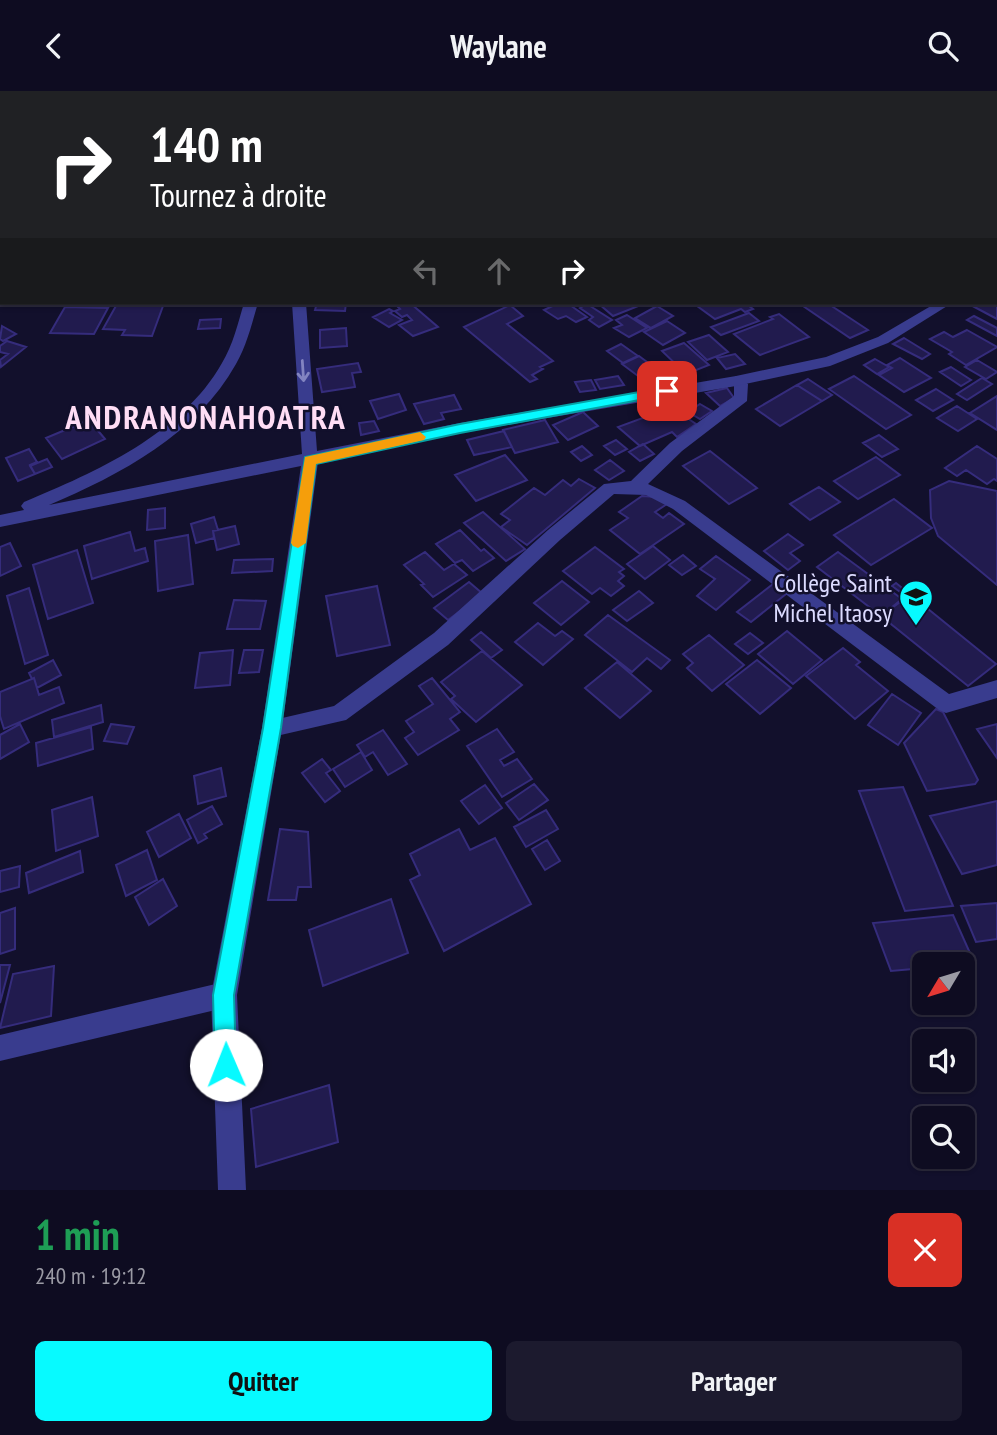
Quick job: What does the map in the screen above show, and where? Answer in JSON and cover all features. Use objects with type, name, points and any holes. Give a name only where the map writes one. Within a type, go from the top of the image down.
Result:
[{"type":"street","points":[[0,519],[90,479],[172,427],[214,386],[229,365],[250,305]]},
{"type":"street","points":[[232,1190],[224,995],[272,728],[310,460],[299,305]]},
{"type":"street","points":[[0,519],[542,413],[736,381],[830,361],[883,340],[941,305]]},
{"type":"street","points":[[635,487],[676,447],[742,398],[741,384],[736,381]]},
{"type":"street","points":[[272,728],[339,714],[441,639],[554,535],[610,488],[635,487],[650,490],[679,505],[946,704],[997,689]]},
{"type":"street","points":[[0,1048],[224,995]]},
{"type":"building","points":[[116,305],[163,306],[152,336],[122,335],[125,330],[103,329]]},
{"type":"building","points":[[316,305],[346,305],[345,311],[315,310]]},
{"type":"building","points":[[412,305],[438,327],[413,336],[399,325],[412,320],[395,311],[400,309],[397,306]]},
{"type":"building","points":[[510,305],[523,316],[507,324],[553,361],[540,367],[543,369],[532,375],[537,379],[530,382],[464,327]]},
{"type":"building","points":[[555,305],[570,305],[587,317],[576,322],[566,316],[558,319],[544,310]]},
{"type":"building","points":[[589,305],[612,320],[599,327],[589,320],[593,317],[580,308]]},
{"type":"building","points":[[600,305],[641,305],[613,316]]},
{"type":"building","points":[[696,305],[748,305],[753,309],[745,312],[741,309],[715,319]]},
{"type":"building","points":[[830,305],[868,330],[850,338],[803,306]]},
{"type":"building","points":[[971,305],[997,305],[997,319]]},
{"type":"building","points":[[657,306],[673,316],[651,328],[635,318]]},
{"type":"building","points":[[65,307],[108,308],[94,334],[50,333]]},
{"type":"building","points":[[389,309],[393,311],[390,313],[402,320],[389,327],[373,317]]},
{"type":"building","points":[[749,313],[759,321],[721,335],[711,327]]},
{"type":"building","points":[[779,314],[809,337],[760,355],[734,334],[773,319],[770,317]]},
{"type":"building","points":[[627,315],[647,328],[629,337],[614,328],[622,325],[616,320]]},
{"type":"building","points":[[974,316],[997,328],[997,336],[967,320]]},
{"type":"building","points":[[221,319],[220,328],[198,329],[200,320]]},
{"type":"building","points":[[667,321],[685,333],[663,345],[644,332]]},
{"type":"building","points":[[2,326],[16,334],[3,341],[0,339]]},
{"type":"building","points":[[346,328],[347,346],[320,348],[320,330]]},
{"type":"building","points":[[967,330],[997,347],[966,365],[949,354],[952,352],[930,339],[944,332],[953,337]]},
{"type":"building","points":[[709,335],[728,352],[707,360],[688,342]]},
{"type":"building","points":[[904,338],[930,354],[922,359],[893,344]]},
{"type":"building","points":[[7,341],[26,347],[1,367],[0,360],[8,354],[0,352],[0,346]]},
{"type":"building","points":[[684,343],[709,365],[686,374],[662,351]]},
{"type":"building","points":[[621,344],[638,356],[623,363],[607,351]]},
{"type":"building","points":[[735,354],[745,364],[726,369],[717,358]]},
{"type":"building","points":[[639,356],[670,379],[646,382],[622,364]]},
{"type":"building","points":[[900,358],[931,378],[904,392],[879,375],[892,368],[887,365]]},
{"type":"building","points":[[875,359],[889,367],[877,374],[864,365]]},
{"type":"building","points":[[977,360],[997,372],[986,379],[965,367]]},
{"type":"building","points":[[358,363],[361,372],[352,373],[355,387],[322,392],[317,369]]},
{"type":"building","points":[[951,367],[971,380],[961,386],[940,372]]},
{"type":"building","points":[[618,376],[624,385],[600,389],[595,380]]},
{"type":"building","points":[[854,376],[911,415],[886,429],[829,389]]},
{"type":"building","points":[[982,378],[992,384],[967,400],[957,394]]},
{"type":"building","points":[[808,379],[832,395],[822,401],[797,385]]},
{"type":"building","points":[[591,380],[596,390],[580,392],[575,382]]},
{"type":"building","points":[[797,385],[822,401],[780,426],[756,409]]},
{"type":"building","points":[[727,388],[734,398],[720,406],[706,393]]},
{"type":"building","points":[[936,389],[953,400],[933,411],[916,400]]},
{"type":"building","points":[[399,394],[406,410],[378,419],[370,401]]},
{"type":"building","points":[[454,395],[461,409],[441,413],[444,419],[424,424],[414,404]]},
{"type":"building","points":[[997,396],[997,430],[970,413]]},
{"type":"building","points":[[662,401],[696,424],[677,437],[672,432],[640,446],[618,427],[651,415],[641,407]]},
{"type":"building","points":[[700,404],[712,411],[700,419],[688,412]]},
{"type":"building","points":[[957,406],[977,419],[958,431],[937,418]]},
{"type":"building","points":[[583,412],[598,426],[568,440],[553,425]]},
{"type":"building","points":[[89,420],[105,439],[62,459],[46,438]]},
{"type":"building","points":[[545,420],[558,442],[515,453],[503,430]]},
{"type":"building","points":[[374,421],[379,431],[361,435],[359,423]]},
{"type":"building","points":[[504,431],[512,447],[474,455],[467,440]]},
{"type":"building","points":[[879,435],[898,449],[882,457],[863,443]]},
{"type":"building","points":[[616,440],[627,449],[615,455],[604,446]]},
{"type":"building","points":[[643,444],[654,454],[640,461],[629,452]]},
{"type":"building","points":[[582,446],[592,455],[581,461],[571,452]]},
{"type":"building","points":[[977,446],[997,459],[997,481],[994,479],[987,484],[966,470],[957,476],[945,468]]},
{"type":"building","points":[[29,449],[37,462],[30,465],[35,474],[18,481],[6,458]]},
{"type":"building","points":[[710,451],[757,488],[729,504],[683,466]]},
{"type":"building","points":[[505,455],[527,480],[476,501],[455,475]]},
{"type":"building","points":[[876,457],[900,475],[858,499],[834,481]]},
{"type":"building","points":[[47,459],[52,467],[35,474],[30,466]]},
{"type":"building","points":[[610,460],[624,471],[609,480],[595,470]]},
{"type":"building","points":[[579,479],[595,488],[527,545],[501,527],[510,520],[501,514],[534,488],[545,495],[563,480],[571,486]]},
{"type":"building","points":[[949,481],[997,491],[997,585],[938,536],[931,518],[930,490]]},
{"type":"building","points":[[819,487],[840,502],[810,520],[790,504]]},
{"type":"building","points":[[642,496],[657,497],[667,504],[655,512],[663,518],[669,513],[684,524],[640,554],[610,530],[628,518],[619,512]]},
{"type":"building","points":[[894,499],[932,528],[871,565],[834,535]]},
{"type":"building","points":[[165,508],[165,528],[147,530],[148,510]]},
{"type":"building","points":[[483,512],[525,549],[506,561],[464,523]]},
{"type":"building","points":[[214,517],[218,530],[213,531],[214,538],[196,543],[191,524]]},
{"type":"building","points":[[235,526],[239,544],[217,550],[213,531]]},
{"type":"building","points":[[460,530],[481,551],[484,549],[494,558],[473,571],[462,560],[455,563],[436,544]]},
{"type":"building","points":[[130,532],[135,551],[145,548],[148,561],[92,579],[84,546]]},
{"type":"building","points":[[788,534],[803,545],[790,553],[800,561],[788,570],[764,551]]},
{"type":"building","points":[[188,535],[193,584],[158,591],[155,541]]},
{"type":"building","points":[[10,543],[21,566],[0,576],[0,547]]},
{"type":"building","points":[[653,546],[670,560],[645,579],[627,564]]},
{"type":"building","points":[[595,547],[624,569],[619,572],[624,576],[618,581],[624,586],[611,596],[600,588],[592,594],[563,571]]},
{"type":"building","points":[[77,550],[93,603],[48,619],[33,565]]},
{"type":"building","points":[[425,552],[444,570],[454,564],[467,575],[433,597],[404,565]]},
{"type":"building","points":[[838,552],[902,599],[881,616],[817,567]]},
{"type":"building","points":[[683,555],[696,566],[682,575],[669,565]]},
{"type":"building","points":[[716,556],[750,580],[716,610],[697,596],[715,579],[700,569]]},
{"type":"building","points":[[273,559],[272,571],[232,573],[234,560]]},
{"type":"building","points":[[562,581],[589,602],[561,625],[534,603]]},
{"type":"building","points":[[469,582],[483,594],[448,620],[434,608]]},
{"type":"building","points":[[896,583],[996,664],[968,686],[881,616],[907,597],[892,586]]},
{"type":"building","points":[[773,584],[786,594],[751,622],[737,612]]},
{"type":"building","points":[[377,586],[390,645],[337,656],[326,596]]},
{"type":"building","points":[[29,588],[48,655],[25,664],[7,596]]},
{"type":"building","points":[[639,591],[653,603],[627,621],[613,610]]},
{"type":"building","points":[[234,600],[266,601],[260,629],[227,629]]},
{"type":"building","points":[[608,615],[670,660],[661,669],[647,658],[632,672],[585,635]]},
{"type":"building","points":[[538,623],[555,636],[562,631],[573,639],[543,665],[515,642]]},
{"type":"building","points":[[787,631],[822,660],[793,684],[758,654]]},
{"type":"building","points":[[481,632],[502,650],[491,658],[471,640]]},
{"type":"building","points":[[750,633],[763,643],[748,654],[735,644]]},
{"type":"building","points":[[709,635],[744,665],[712,691],[687,668],[693,663],[683,654]]},
{"type":"building","points":[[843,648],[860,662],[856,665],[888,691],[855,719],[806,676]]},
{"type":"building","points":[[233,650],[230,685],[195,688],[200,653]]},
{"type":"building","points":[[244,650],[263,650],[259,672],[239,673]]},
{"type":"building","points":[[482,651],[522,685],[476,722],[451,699],[455,696],[441,682]]},
{"type":"building","points":[[53,660],[61,675],[37,688],[29,673]]},
{"type":"building","points":[[757,660],[791,688],[760,714],[726,684]]},
{"type":"building","points":[[617,662],[651,691],[620,718],[585,688]]},
{"type":"building","points":[[34,678],[39,695],[59,687],[64,703],[4,729],[0,716],[0,692]]},
{"type":"building","points":[[432,678],[460,712],[450,719],[459,730],[418,755],[405,738],[414,732],[406,721],[433,704],[419,686]]},
{"type":"building","points":[[892,694],[921,713],[898,745],[868,725]]},
{"type":"building","points":[[101,705],[103,722],[54,737],[52,720]]},
{"type":"building","points":[[936,709],[943,712],[978,780],[975,784],[927,791],[904,743]]},
{"type":"building","points":[[20,724],[29,742],[0,759],[0,735]]},
{"type":"building","points":[[111,724],[134,727],[127,744],[104,741]]},
{"type":"building","points":[[997,724],[997,758],[977,729]]},
{"type":"building","points":[[91,727],[93,749],[38,766],[36,743]]},
{"type":"building","points":[[497,729],[514,752],[500,760],[504,766],[517,759],[532,779],[502,797],[467,746]]},
{"type":"building","points":[[383,730],[407,764],[388,775],[373,752],[365,757],[357,745]]},
{"type":"building","points":[[361,752],[372,770],[345,787],[333,769]]},
{"type":"building","points":[[322,759],[331,770],[326,773],[340,791],[325,802],[302,773]]},
{"type":"building","points":[[221,768],[226,796],[198,804],[194,776]]},
{"type":"building","points":[[534,784],[548,800],[519,820],[506,803]]},
{"type":"building","points":[[485,785],[502,808],[479,824],[461,801]]},
{"type":"building","points":[[903,787],[953,906],[905,911],[859,791]]},
{"type":"building","points":[[92,797],[98,836],[56,851],[52,810]]},
{"type":"building","points":[[997,801],[997,865],[962,874],[930,816]]},
{"type":"building","points":[[212,806],[222,824],[204,834],[207,838],[198,843],[187,820]]},
{"type":"building","points":[[546,810],[558,829],[526,847],[514,827]]},
{"type":"building","points":[[179,814],[191,838],[159,857],[147,832]]},
{"type":"building","points":[[280,829],[308,832],[311,887],[298,887],[296,900],[268,900]]},
{"type":"building","points":[[459,829],[470,850],[495,838],[531,904],[444,951],[410,880],[420,875],[410,854]]},
{"type":"building","points":[[547,840],[560,861],[545,870],[532,849]]},
{"type":"building","points":[[147,850],[157,880],[126,896],[116,865]]},
{"type":"building","points":[[80,851],[83,872],[29,893],[26,873]]},
{"type":"building","points":[[20,866],[19,887],[0,892],[0,871]]},
{"type":"building","points":[[163,879],[177,906],[149,925],[135,897]]},
{"type":"building","points":[[391,899],[408,953],[323,986],[309,930]]},
{"type":"building","points":[[997,903],[997,939],[976,942],[961,906]]},
{"type":"building","points":[[15,908],[15,949],[0,954],[0,913]]},
{"type":"building","points":[[953,915],[970,952],[912,952],[912,969],[891,971],[873,923]]},
{"type":"building","points":[[0,965],[10,965],[0,1003]]},
{"type":"building","points":[[54,966],[51,1016],[0,1028],[13,974]]},
{"type":"building","points":[[329,1085],[338,1142],[256,1167],[251,1109]]},
{"type":"slow traffic","points":[[298,543],[310,460],[420,437]]},
{"type":"place","name":"Collège Saint Michel Itaosy","points":[[916,627]]},
{"type":"district","name":"ANDRANONAHOATRA","points":[[206,416]]},
{"type":"route","points":[[226,1065],[224,995],[272,728],[310,460],[460,428],[667,391]]}]
